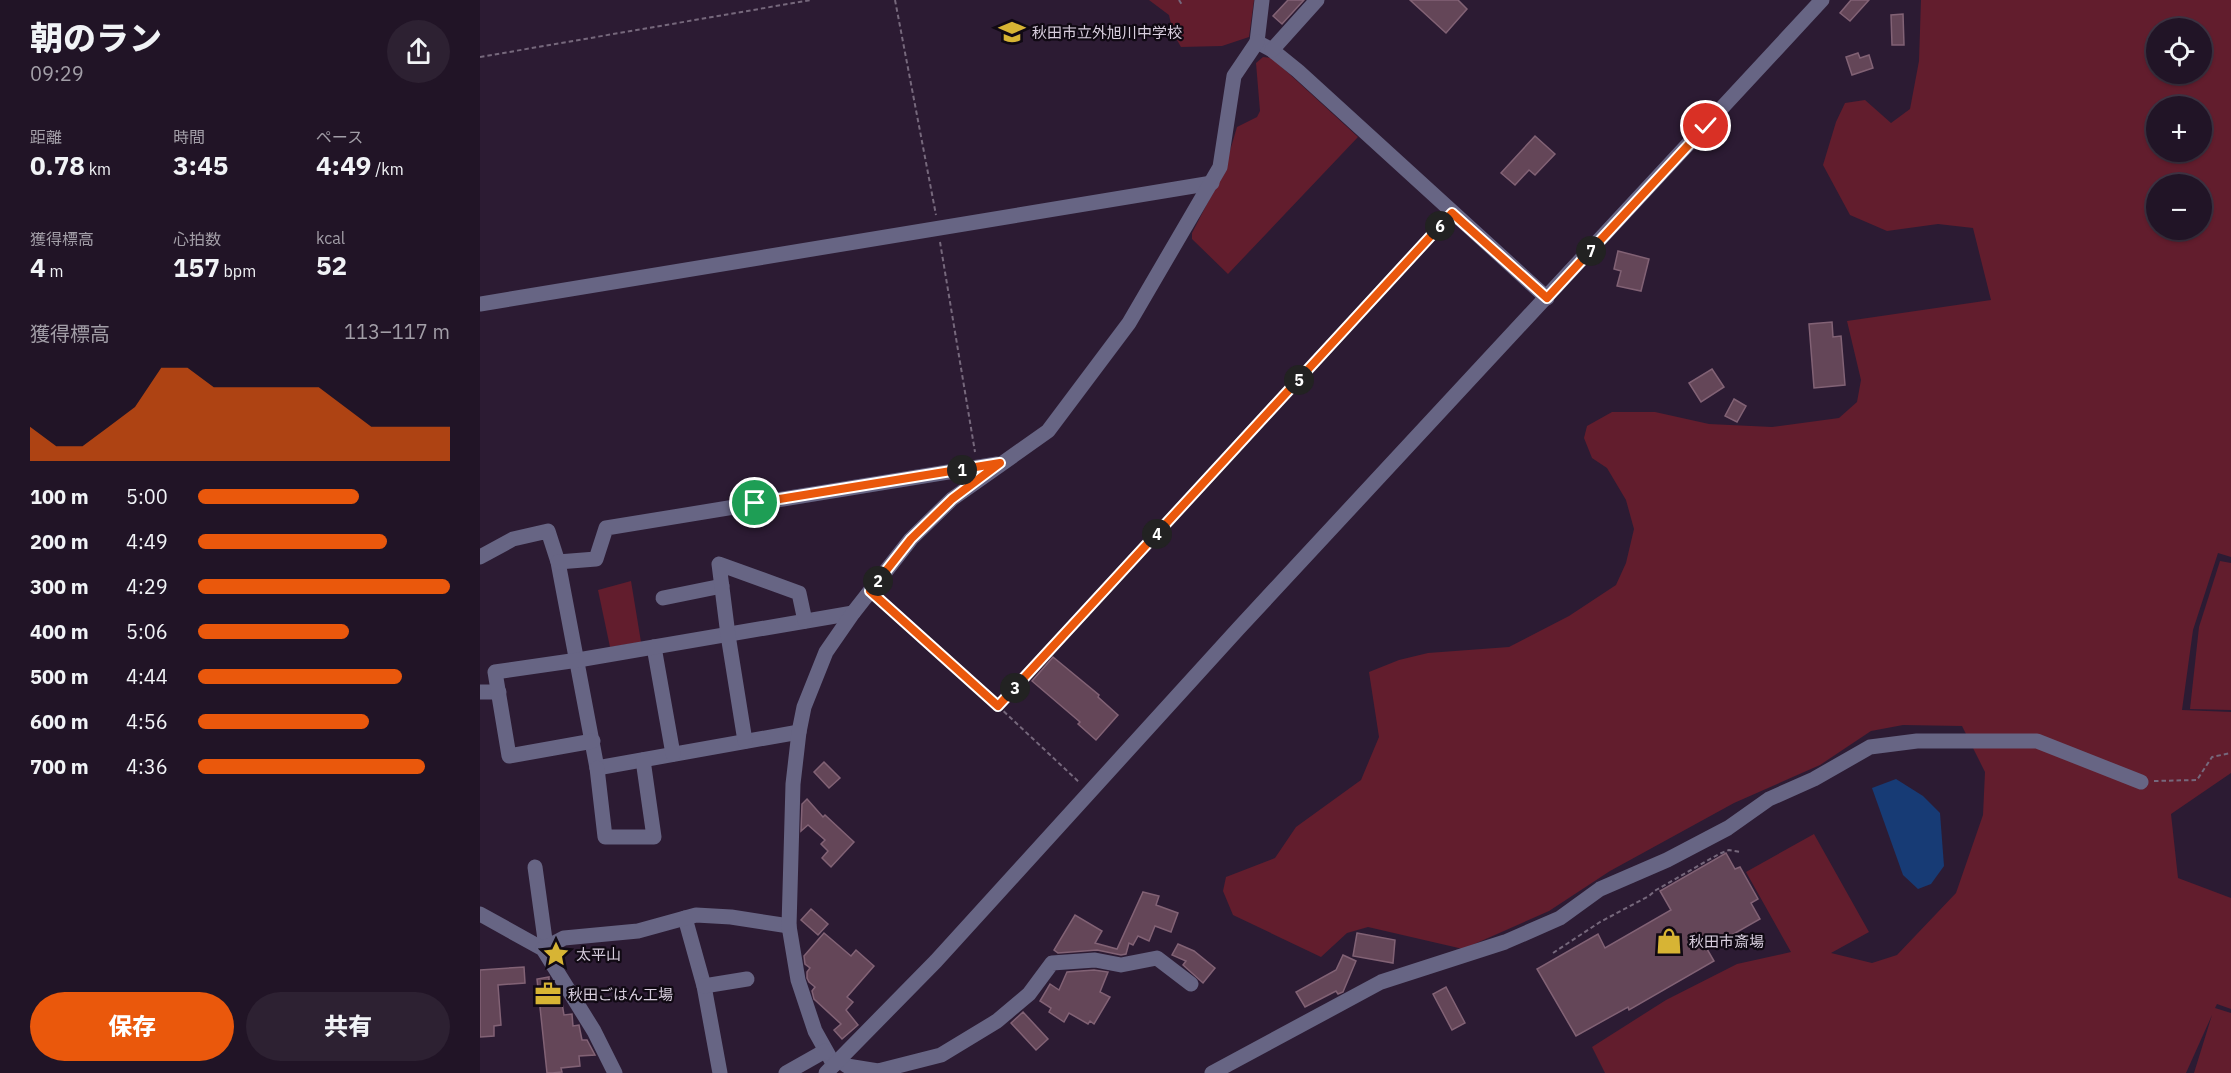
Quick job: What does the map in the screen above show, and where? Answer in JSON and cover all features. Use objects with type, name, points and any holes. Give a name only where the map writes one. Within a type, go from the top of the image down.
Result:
[{"type":"street","points":[[833,1066],[815,1031],[798,980],[789,926],[793,784],[799,732],[804,707],[826,652],[852,613],[911,539],[952,499],[1048,431],[1129,323],[1220,167],[1234,76],[1257,42],[1262,0]]},
{"type":"street","points":[[1272,50],[1317,0]]},
{"type":"street","points":[[833,1066],[936,961],[1238,629],[1822,0]]},
{"type":"street","points":[[1257,42],[1272,50],[1298,71],[1547,298]]},
{"type":"street","points":[[480,303],[1212,183]]},
{"type":"street","points":[[558,562],[596,559],[606,528],[1000,463]]},
{"type":"street","points":[[480,557],[513,539],[548,531],[558,562],[578,660],[593,741],[605,837],[654,837],[643,760]]},
{"type":"street","points":[[746,741],[728,635],[719,564],[799,593],[805,621]]},
{"type":"street","points":[[663,598],[722,586]]},
{"type":"street","points":[[593,741],[508,756],[495,672],[852,613]]},
{"type":"street","points":[[654,647],[673,754]]},
{"type":"street","points":[[480,692],[499,692]]},
{"type":"street","points":[[597,768],[799,732]]},
{"type":"street","points":[[1212,1073],[1381,982],[1505,942],[1560,918],[1600,889],[1667,860],[1728,828],[1769,799],[1814,779],[1870,747],[1917,741],[2037,741],[2141,782]]},
{"type":"street","points":[[535,867],[544,948],[594,1031],[615,1073]]},
{"type":"street","points":[[544,948],[564,938],[638,931],[696,915],[731,917],[789,926]]},
{"type":"street","points":[[686,918],[704,986],[720,1073]]},
{"type":"street","points":[[484,921],[544,948]]},
{"type":"street","points":[[833,1066],[878,1071],[941,1055],[997,1021],[1029,994],[1052,963],[1095,960],[1121,965],[1157,958],[1191,984]]},
{"type":"street","points":[[704,986],[747,979]]},
{"type":"street","points":[[786,1073],[825,1051]]},
{"type":"path","points":[[480,57],[811,0]]},
{"type":"path","points":[[895,0],[938,227],[978,467]]},
{"type":"path","points":[[1179,0],[1182,5]]},
{"type":"path","points":[[998,706],[1452,213]]},
{"type":"path","points":[[870,591],[998,706],[1090,793]]},
{"type":"path","points":[[2141,782],[2197,780],[2212,757],[2231,753]]},
{"type":"path","points":[[1553,953],[1600,922],[1719,854],[1729,850],[1741,852]]},
{"type":"shaded area","points":[[1149,0],[1254,0],[1249,37],[1222,46],[1181,47],[1173,33],[1169,15]]},
{"type":"shaded area","points":[[1921,0],[2231,0],[2231,557],[2218,553],[2193,630],[2182,710],[2231,712],[2231,773],[2171,814],[2178,878],[2231,898],[2231,1009],[2217,1004],[2215,1008],[2231,1013],[2231,1073],[2194,1073],[2212,1015],[2186,1073],[1605,1073],[1592,1047],[1666,1000],[1737,964],[1791,952],[1746,872],[1814,834],[1869,932],[1831,953],[1872,963],[1897,955],[1956,893],[1983,815],[1985,772],[1962,726],[1903,725],[1871,731],[1820,765],[1734,803],[1610,871],[1549,911],[1463,949],[1368,927],[1347,933],[1321,957],[1233,915],[1223,891],[1226,877],[1275,858],[1296,827],[1361,780],[1379,737],[1369,672],[1399,660],[1428,653],[1509,647],[1569,616],[1616,585],[1626,563],[1634,529],[1626,500],[1607,468],[1592,458],[1584,438],[1587,426],[1612,412],[1655,412],[1709,424],[1772,427],[1839,418],[1857,402],[1861,380],[1847,321],[1991,300],[1973,228],[1938,224],[1887,231],[1850,215],[1823,165],[1836,122],[1845,103],[1865,100],[1891,123],[1910,109],[1919,61]]},
{"type":"shaded area","points":[[1263,57],[1272,58],[1358,137],[1228,274],[1192,239],[1192,233],[1224,171],[1237,127],[1257,117],[1260,111],[1256,63]]},
{"type":"shaded area","points":[[2220,561],[2231,563],[2231,710],[2190,709],[2199,627]]},
{"type":"shaded area","points":[[631,581],[641,642],[610,647],[598,590]]},
{"type":"water","points":[[1896,779],[1923,796],[1940,813],[1944,866],[1931,884],[1918,889],[1903,875],[1872,788]]},
{"type":"building","points":[[1288,0],[1304,0],[1282,24],[1273,16]]},
{"type":"building","points":[[1410,0],[1458,0],[1467,9],[1446,33]]},
{"type":"building","points":[[1851,0],[1869,0],[1850,21],[1840,13]]},
{"type":"building","points":[[1903,14],[1904,45],[1892,45],[1891,15]]},
{"type":"building","points":[[1858,53],[1860,58],[1869,55],[1873,68],[1852,75],[1846,57]]},
{"type":"building","points":[[1535,136],[1555,154],[1535,175],[1529,170],[1515,185],[1501,173]]},
{"type":"building","points":[[1618,251],[1649,259],[1641,291],[1617,286],[1621,271],[1614,269]]},
{"type":"building","points":[[1832,322],[1833,337],[1841,336],[1845,385],[1814,388],[1809,324]]},
{"type":"building","points":[[1712,369],[1724,387],[1701,402],[1689,383]]},
{"type":"building","points":[[1734,399],[1746,406],[1737,422],[1725,416]]},
{"type":"building","points":[[1053,657],[1099,695],[1098,697],[1118,715],[1096,740],[1078,724],[1080,722],[1032,681]]},
{"type":"building","points":[[824,762],[840,778],[829,788],[814,772]]},
{"type":"building","points":[[807,799],[823,817],[825,815],[854,842],[831,867],[822,858],[828,851],[821,844],[825,840],[808,825],[801,831],[802,804]]},
{"type":"building","name":"秋田市斎場","points":[[1726,853],[1735,869],[1740,867],[1758,899],[1751,903],[1760,919],[1707,949],[1714,961],[1629,1010],[1628,1007],[1576,1036],[1537,969],[1598,934],[1605,948],[1671,910],[1660,891]]},
{"type":"building","points":[[1143,892],[1159,896],[1156,905],[1178,913],[1171,932],[1155,926],[1149,941],[1138,936],[1133,945],[1129,943],[1126,954],[1121,955],[1097,950],[1058,953],[1054,950],[1075,915],[1102,931],[1095,943],[1117,949]]},
{"type":"building","points":[[811,909],[828,924],[818,935],[801,920]]},
{"type":"building","points":[[824,933],[851,956],[856,950],[874,966],[847,997],[853,1002],[846,1010],[858,1025],[842,1039],[834,1030],[841,1024],[814,999],[812,991],[815,987],[807,978],[810,968],[805,964],[804,956]]},
{"type":"building","points":[[1357,933],[1395,940],[1393,963],[1353,956]]},
{"type":"building","points":[[1178,944],[1194,951],[1215,968],[1203,983],[1183,965],[1186,961],[1172,955]]},
{"type":"building","points":[[1343,955],[1356,961],[1343,992],[1338,994],[1336,991],[1305,1007],[1296,992],[1336,970]]},
{"type":"building","points":[[524,967],[525,983],[498,985],[501,1025],[494,1026],[494,1036],[480,1037],[480,970]]},
{"type":"building","points":[[1094,970],[1108,972],[1100,992],[1110,997],[1094,1024],[1090,1021],[1088,1024],[1069,1013],[1064,1022],[1049,1012],[1051,1008],[1040,1001],[1050,984],[1059,990],[1067,972]]},
{"type":"building","points":[[549,977],[549,985],[554,985],[557,990],[558,1003],[562,1003],[564,1015],[572,1014],[573,1026],[579,1025],[582,1040],[587,1040],[595,1055],[579,1056],[580,1066],[561,1068],[562,1072],[552,1073],[547,1073],[537,979]]},
{"type":"building","points":[[1446,987],[1465,1023],[1452,1030],[1433,994]]},
{"type":"building","points":[[1023,1012],[1048,1039],[1036,1050],[1011,1023]]},
{"type":"place","name":"秋田市立外旭川中学校","points":[[1012,32]]},
{"type":"place","name":"秋田市斎場","points":[[1669,941]]},
{"type":"place","name":"太平山","points":[[556,954]]},
{"type":"place","name":"秋田ごはん工場","points":[[548,994]]},
{"type":"route","points":[[755,503],[1000,463],[952,499],[911,539],[870,591],[998,706],[1452,213],[1547,298],[1706,126]]}]
